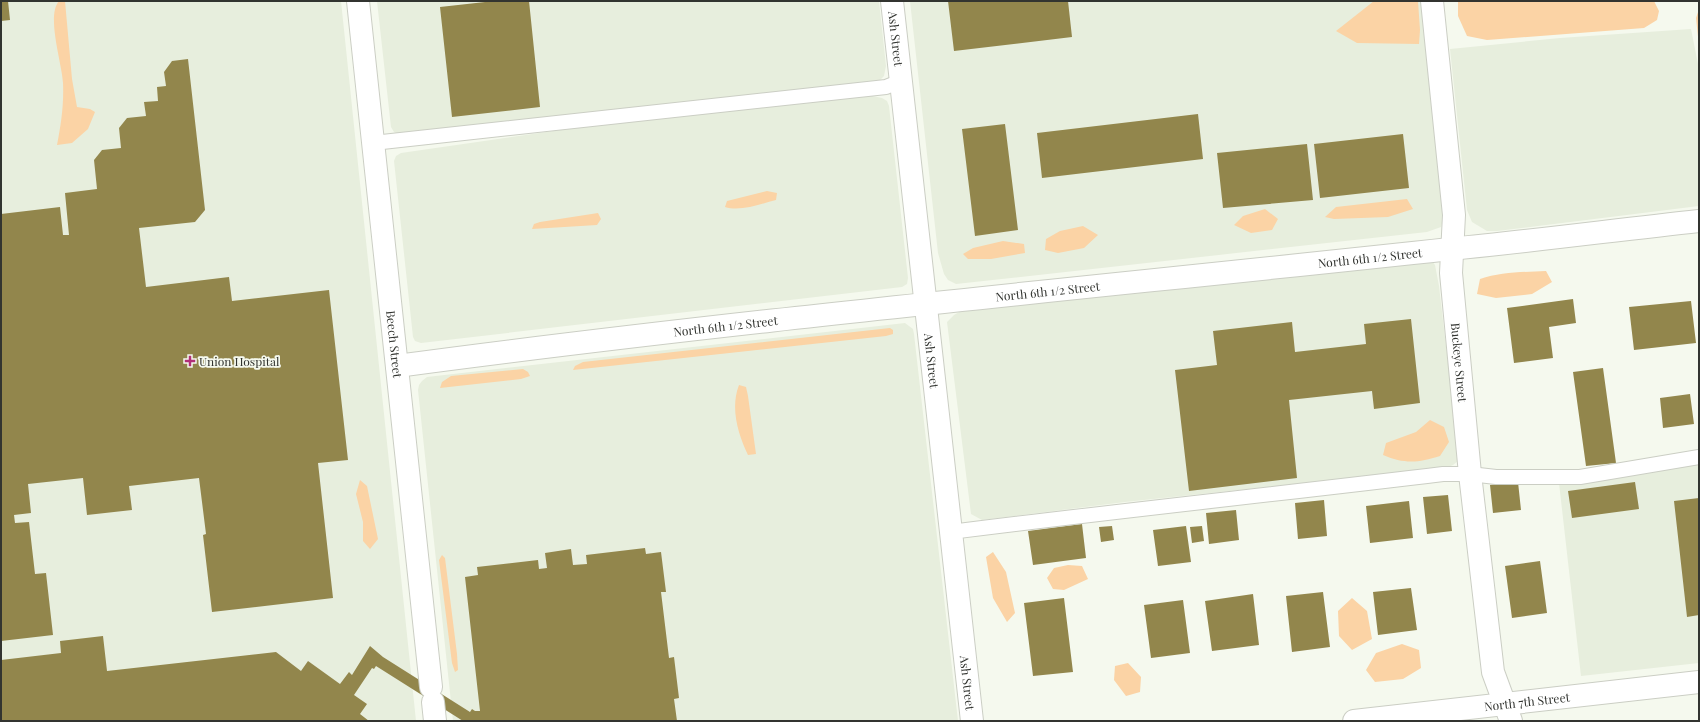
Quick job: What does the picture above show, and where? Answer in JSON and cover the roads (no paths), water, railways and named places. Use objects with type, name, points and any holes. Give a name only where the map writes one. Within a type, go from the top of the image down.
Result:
[{"type":"street","name":"Beech Street","points":[[358,1],[433,703]]},
{"type":"street","name":"Ash Street","points":[[892,1],[972,721]]},
{"type":"street","name":"Buckeye Street","points":[[1432,1],[1454,215],[1450,273],[1470,474],[1493,672],[1508,712]]},
{"type":"street","name":"North 6th 1/2 Street","points":[[397,366],[546,346],[926,303],[1452,249],[1699,221]]},
{"type":"street","name":"North 7th Street","points":[[1354,721],[1508,712],[1699,682]]},
{"type":"lane","points":[[373,143],[886,87],[901,81]]},
{"type":"lane","points":[[951,532],[1123,510],[1266,496],[1443,474],[1470,474],[1496,477],[1580,477],[1699,457]]},
{"type":"place","name":"Union Hospital","points":[[190,361]]}]
